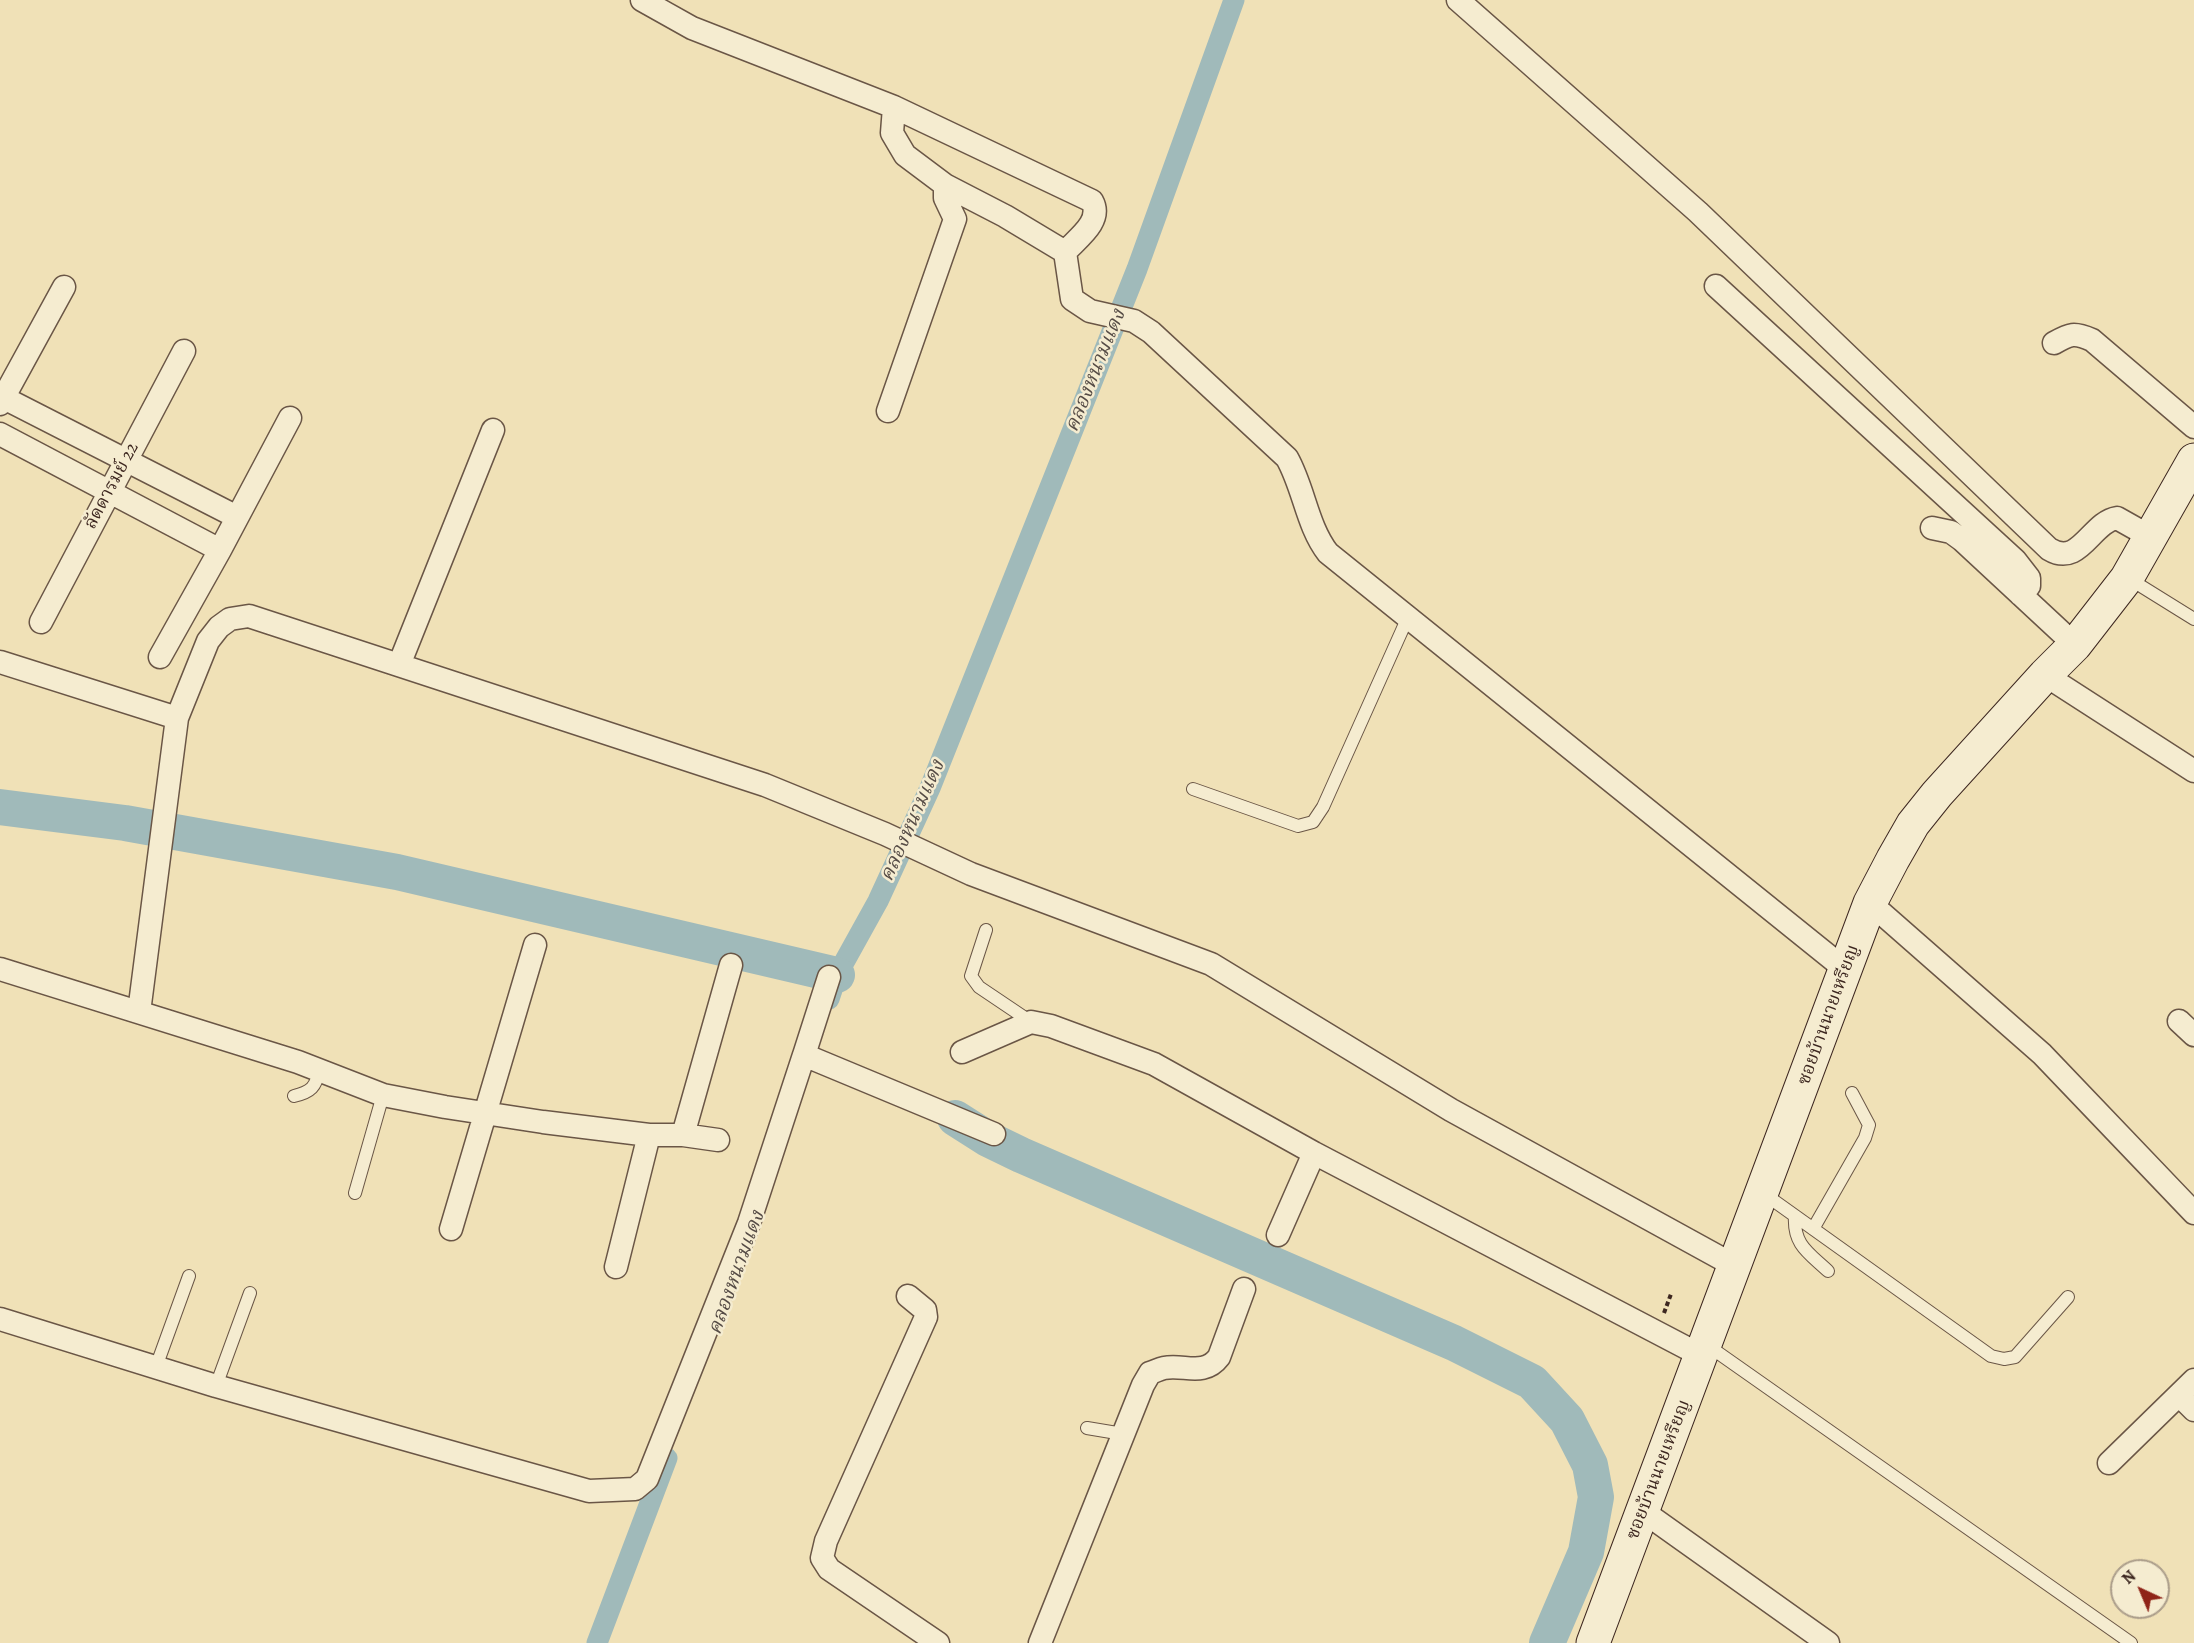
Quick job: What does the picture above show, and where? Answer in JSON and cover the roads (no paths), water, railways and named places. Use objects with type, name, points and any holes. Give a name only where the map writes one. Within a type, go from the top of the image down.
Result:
[{"type":"street","points":[[642,0],[692,28],[894,107],[1092,201],[1096,209],[1095,219],[1065,252]]},
{"type":"street","points":[[1458,0],[1698,212],[2049,549],[2061,554],[2073,551],[2085,543],[2107,520],[2117,518],[2149,536]]},
{"type":"street","points":[[894,107],[892,134],[905,155],[945,185],[1005,216],[1065,252]]},
{"type":"street","points":[[888,411],[955,219],[945,198],[945,185]]},
{"type":"street","points":[[1065,252],[1072,299],[1090,311],[1134,321],[1151,332],[1287,458],[1296,473],[1318,540],[1328,553],[1846,970]]},
{"type":"street","points":[[1716,286],[2015,560],[2029,578],[2029,586],[2021,595]]},
{"type":"street","points":[[64,287],[1,399],[237,517]]},
{"type":"street","points":[[2054,343],[2072,334],[2092,340],[2194,427]]},
{"type":"street","name":"ลัดดารมย์ 22","points":[[40,622],[184,351]]},
{"type":"street","points":[[160,657],[290,418]]},
{"type":"street","points":[[399,665],[493,430]]},
{"type":"street","points":[[0,434],[220,550]]},
{"type":"street","name":"ซอยบ้านนายเหรียญ","points":[[1593,1643],[1644,1512],[1870,903],[1914,824],[1937,794],[2075,645],[2127,578],[2194,460]]},
{"type":"street","points":[[1932,528],[1951,532],[1957,536],[2075,645]]},
{"type":"street","points":[[139,1012],[177,718],[208,641],[219,627],[230,619],[249,616],[765,784],[885,834],[971,874],[1210,964],[1451,1110],[1735,1266]]},
{"type":"street","points":[[0,662],[177,718]]},
{"type":"street","points":[[2045,675],[2194,771]]},
{"type":"street","points":[[1870,903],[2042,1054],[2190,1201]]},
{"type":"street","points":[[451,1229],[535,945]]},
{"type":"street","points":[[683,1135],[730,965]]},
{"type":"street","points":[[0,969],[319,1070],[383,1095],[486,1113],[649,1136],[683,1135],[718,1140]]},
{"type":"street","points":[[0,1319],[216,1386],[589,1491],[635,1489],[647,1479],[749,1223],[806,1056],[829,977]]},
{"type":"street","points":[[962,1052],[1031,1022],[1051,1026],[1154,1064],[1314,1153],[1704,1350]]},
{"type":"street","points":[[806,1056],[994,1134]]},
{"type":"street","points":[[616,1267],[649,1136]]},
{"type":"street","points":[[1278,1235],[1314,1153]]},
{"type":"street","points":[[1040,1643],[1143,1385],[1150,1373],[1164,1368],[1206,1368],[1212,1365],[1218,1357],[1244,1289]]},
{"type":"street","points":[[908,1296],[925,1310],[926,1317],[826,1541],[822,1558],[830,1569],[938,1643]]},
{"type":"street","points":[[2109,1463],[2189,1395]]},
{"type":"street","points":[[1644,1512],[1828,1643]]},
{"type":"lane","points":[[2127,578],[2194,619]]},
{"type":"lane","points":[[1193,789],[1298,826],[1313,822],[1323,807],[1408,617]]},
{"type":"lane","points":[[986,930],[971,976],[979,987],[1031,1022]]},
{"type":"lane","points":[[294,1096],[308,1093],[316,1084],[319,1070]]},
{"type":"lane","points":[[1813,1229],[1867,1132],[1869,1125],[1852,1093]]},
{"type":"lane","points":[[355,1193],[383,1095]]},
{"type":"lane","points":[[1762,1193],[1991,1356],[2004,1359],[2015,1357],[2068,1297]]},
{"type":"lane","points":[[1795,1216],[1796,1237],[1802,1247],[1828,1271]]},
{"type":"lane","points":[[156,1367],[189,1276]]},
{"type":"lane","points":[[216,1386],[250,1293]]},
{"type":"lane","points":[[1704,1350],[2131,1643]]},
{"type":"lane","points":[[1087,1428],[1123,1434]]},
{"type":"waterway","name":"คลองหนามแดง","points":[[829,999],[837,975],[878,901],[930,788],[1137,269],[1234,0]]},
{"type":"waterway","points":[[0,807],[125,823],[397,872],[837,975]]},
{"type":"waterway","points":[[955,1118],[988,1139],[1021,1155],[1454,1343],[1532,1382],[1567,1420],[1590,1465],[1596,1497],[1586,1552],[1547,1643]]},
{"type":"waterway","name":"คลองหนามแดง","points":[[597,1643],[667,1458]]}]
